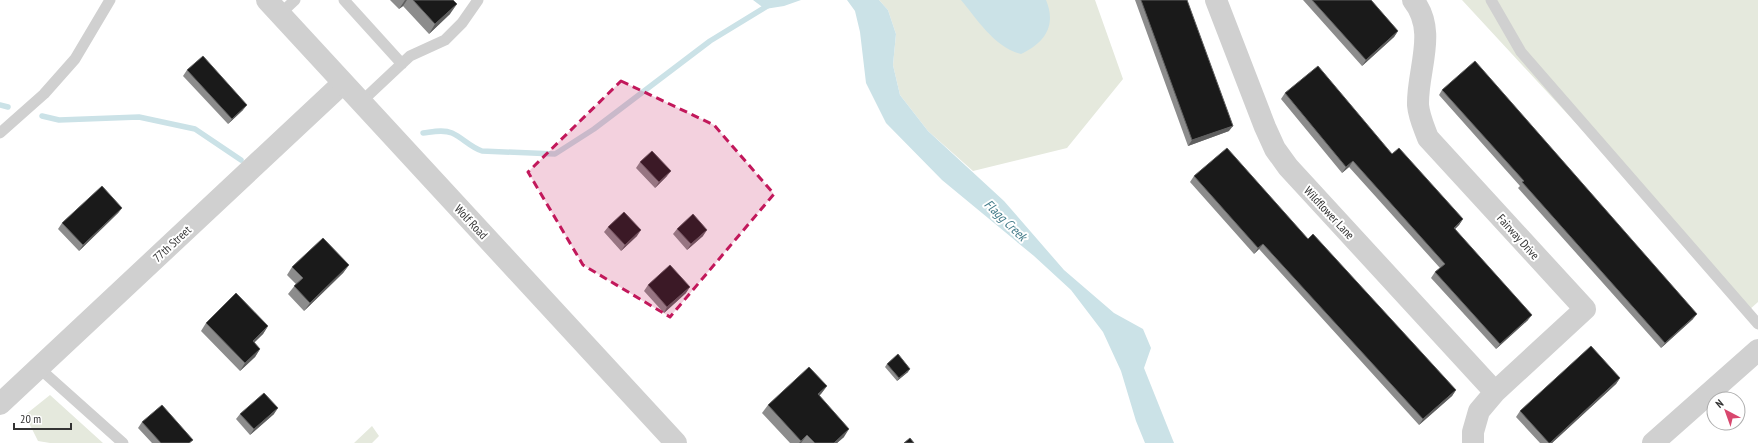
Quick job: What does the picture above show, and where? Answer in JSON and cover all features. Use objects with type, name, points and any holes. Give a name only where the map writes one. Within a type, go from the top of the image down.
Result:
[{"type":"street","name":"Wildflower Lane","points":[[1216,0],[1265,128],[1275,149],[1288,167],[1495,392]]},
{"type":"street","name":"Fairway Drive","points":[[1413,0],[1419,8],[1424,22],[1426,37],[1418,105],[1421,121],[1428,138],[1584,309],[1495,392],[1479,411],[1473,432],[1473,443]]},
{"type":"street","name":"Wolf Road","points":[[280,5],[343,83],[676,443]]},
{"type":"street","name":"77th Street","points":[[0,404],[343,83]]},
{"type":"street","points":[[1653,443],[1758,350]]},
{"type":"lane","points":[[0,133],[44,94],[75,59],[110,0]]},
{"type":"lane","points":[[344,0],[402,64]]},
{"type":"lane","points":[[361,102],[410,56],[445,40],[462,22],[478,0]]},
{"type":"lane","points":[[1492,0],[1521,52],[1758,324]]},
{"type":"lane","points":[[39,368],[97,418],[123,443]]},
{"type":"highlighted area","points":[[621,81],[714,125],[774,194],[670,317],[583,265],[528,172]]},
{"type":"shaded area","points":[[879,0],[1095,0],[1123,79],[1067,148],[973,171],[928,131],[900,95],[893,65],[896,34],[888,10]]},
{"type":"shaded area","points":[[1462,0],[1758,0],[1758,302],[1749,310]]},
{"type":"shaded area","points":[[50,395],[103,443],[50,443],[38,441],[25,415]]},
{"type":"shaded area","points":[[372,426],[379,436],[372,443],[354,443]]},
{"type":"water","points":[[753,0],[801,0],[784,6],[765,9]]},
{"type":"water","name":"Flagg Creek","points":[[847,0],[879,0],[888,10],[896,34],[893,65],[900,95],[928,131],[1004,201],[1064,270],[1114,313],[1143,329],[1151,348],[1144,368],[1174,443],[1145,443],[1136,421],[1121,371],[1103,332],[1071,290],[1034,256],[942,180],[886,123],[866,83],[860,32],[855,11]]},
{"type":"water","points":[[961,0],[1046,0],[1049,9],[1049,26],[1042,39],[1036,45],[1021,54],[1003,46],[987,32]]},
{"type":"building","points":[[413,0],[453,0],[457,4],[435,24]]},
{"type":"building","points":[[1141,0],[1187,0],[1233,126],[1192,140]]},
{"type":"building","points":[[1312,0],[1371,0],[1398,31],[1366,60]]},
{"type":"building","points":[[203,56],[247,105],[232,119],[187,70]]},
{"type":"building","points":[[1475,61],[1697,314],[1665,343],[1522,182],[1524,181],[1442,90]]},
{"type":"building","points":[[1318,66],[1392,154],[1399,148],[1463,219],[1454,228],[1532,315],[1500,344],[1435,272],[1445,264],[1353,161],[1346,167],[1285,93]]},
{"type":"building","points":[[1227,148],[1308,239],[1313,234],[1456,390],[1423,419],[1263,244],[1258,248],[1194,176]]},
{"type":"building","points":[[652,151],[671,171],[659,182],[640,162]]},
{"type":"building","points":[[102,186],[122,208],[83,245],[62,223]]},
{"type":"building","points":[[624,212],[641,230],[625,245],[608,227]]},
{"type":"building","points":[[693,214],[707,230],[691,244],[677,229]]},
{"type":"building","points":[[323,238],[349,265],[310,303],[294,286],[303,278],[292,267]]},
{"type":"building","points":[[670,265],[690,287],[667,307],[648,285]]},
{"type":"building","points":[[236,293],[268,326],[253,341],[260,349],[245,363],[206,323]]},
{"type":"building","points":[[1591,346],[1620,378],[1549,443],[1520,411]]},
{"type":"building","points":[[898,354],[910,369],[899,378],[887,364]]},
{"type":"building","points":[[809,367],[827,386],[818,394],[849,429],[834,443],[815,443],[807,435],[801,441],[768,405]]},
{"type":"building","points":[[264,393],[278,408],[254,429],[240,414]]},
{"type":"building","points":[[162,405],[193,440],[189,443],[161,443],[142,422]]},
{"type":"building","points":[[910,438],[914,443],[904,443]]},
{"type":"waterway","points":[[423,133],[438,131],[449,132],[482,151],[555,154],[594,129],[710,41],[777,0]]},
{"type":"waterway","points":[[0,105],[8,107]]},
{"type":"waterway","points":[[42,116],[59,120],[139,117],[195,129],[241,160]]}]
